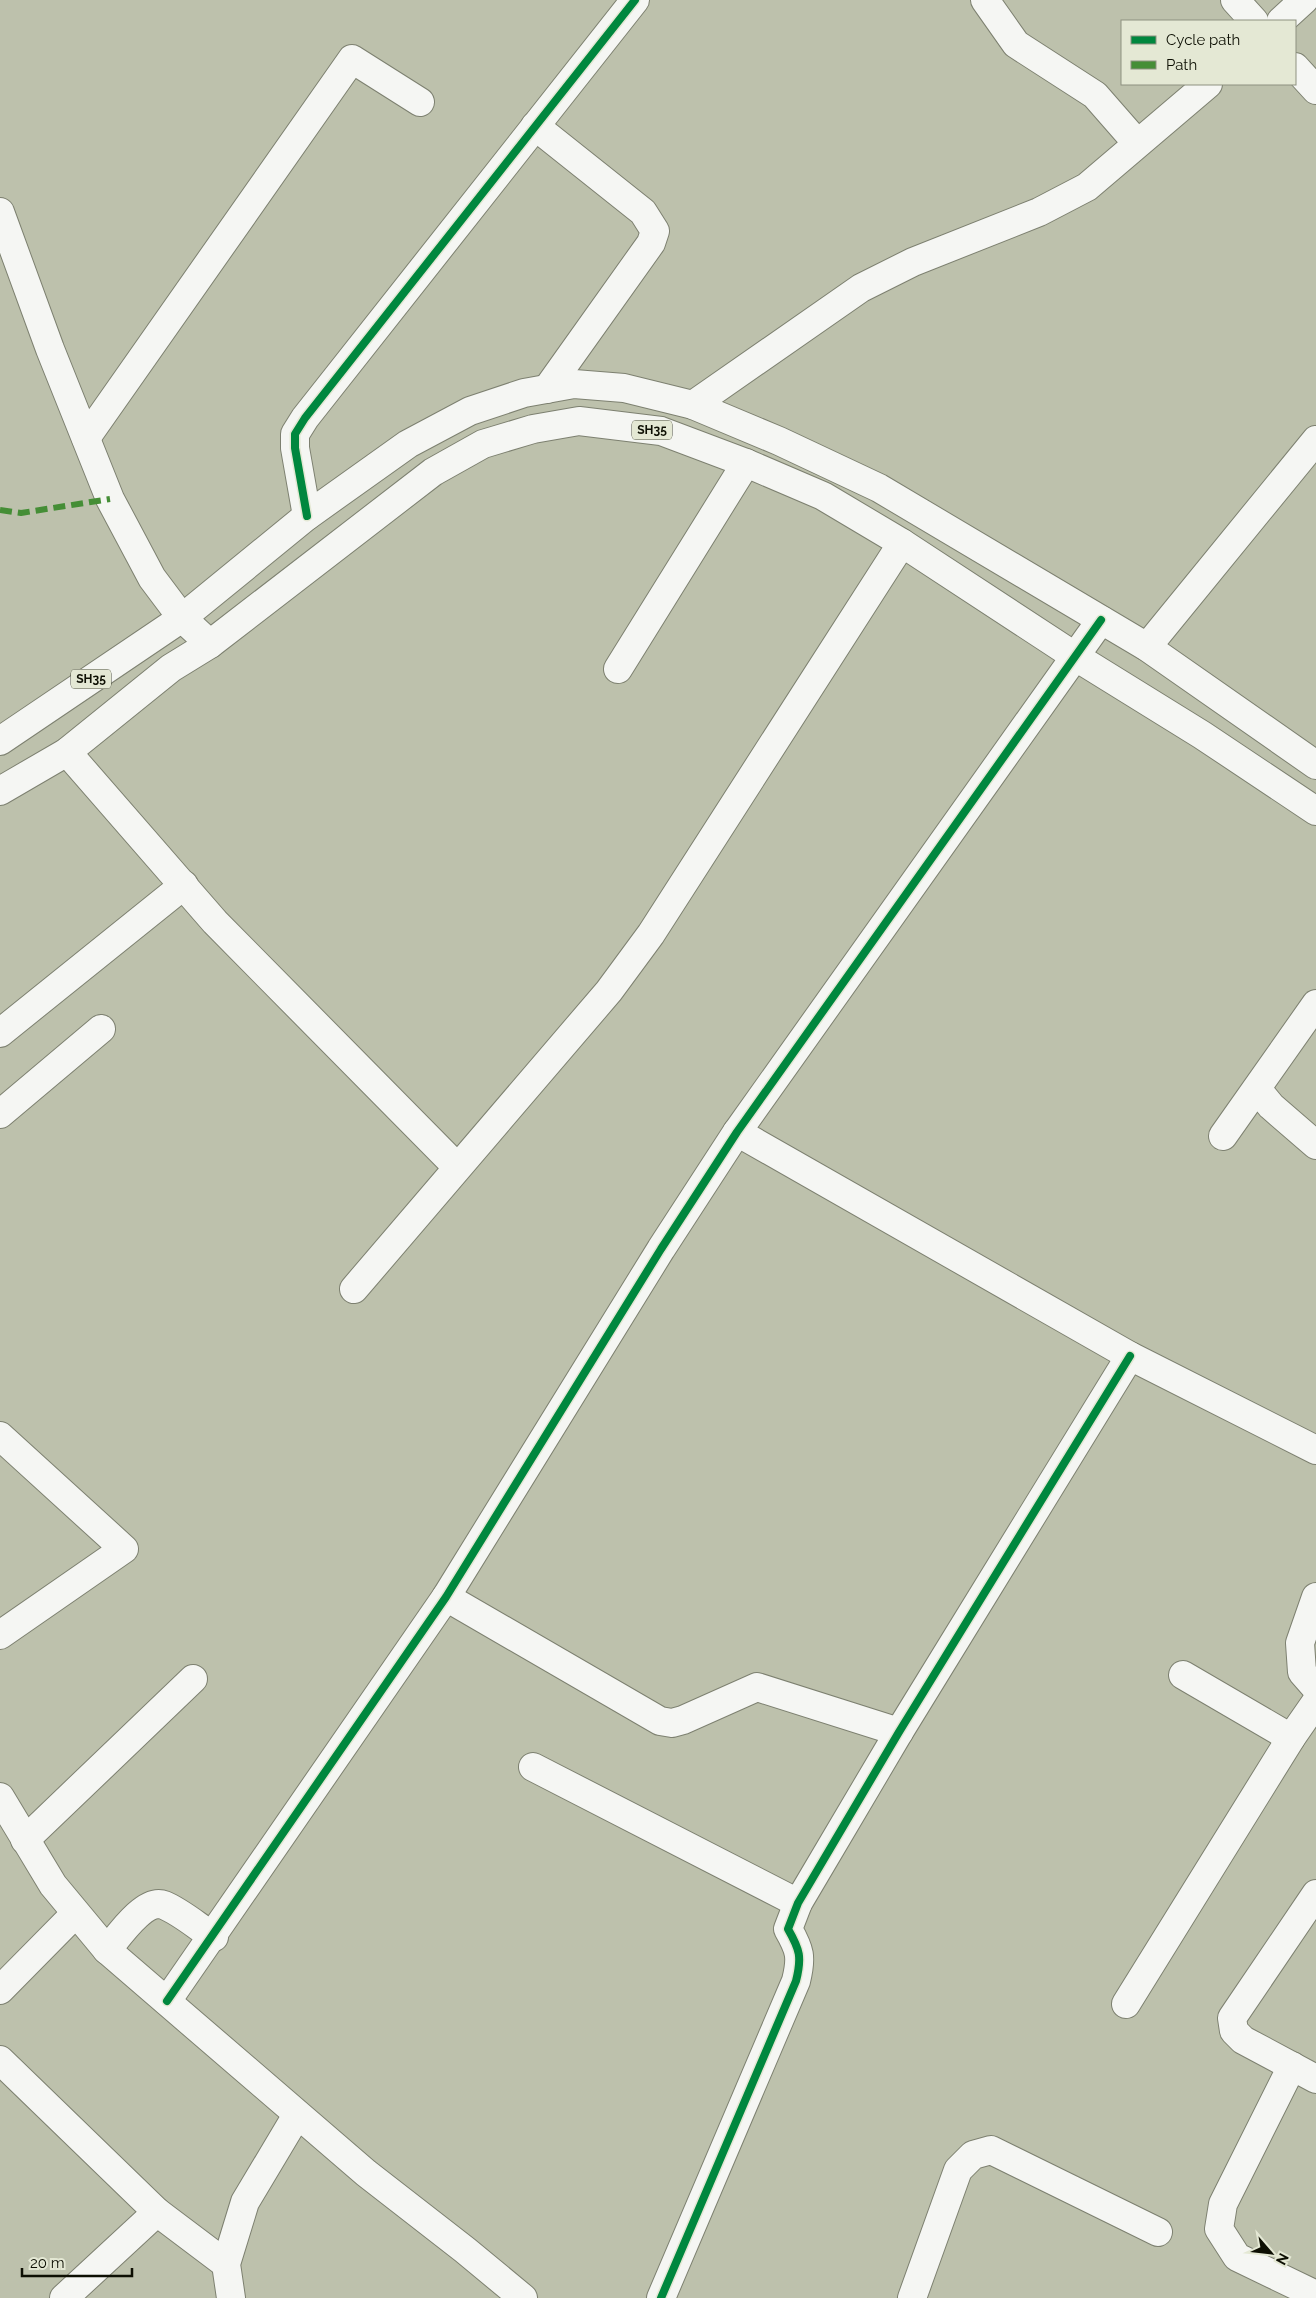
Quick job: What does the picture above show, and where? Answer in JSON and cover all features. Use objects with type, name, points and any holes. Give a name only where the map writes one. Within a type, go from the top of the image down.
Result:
[{"type":"street","points":[[307,516],[295,448],[295,434],[304,418],[635,0]]},
{"type":"street","points":[[985,0],[1016,44],[1094,95],[1137,143]]},
{"type":"street","points":[[1235,0],[1253,20]]},
{"type":"street","points":[[1282,20],[1304,0]]},
{"type":"street","points":[[86,438],[352,59],[420,102]]},
{"type":"street","points":[[1296,68],[1316,90]]},
{"type":"street","points":[[694,405],[861,288],[913,262],[1039,212],[1087,188],[1137,143],[1207,85]]},
{"type":"street","points":[[535,126],[643,212],[655,231],[651,243],[547,388]]},
{"type":"street","points":[[0,212],[50,349],[110,499],[152,578],[182,618],[210,644]]},
{"type":"street","name":"SH35","points":[[0,740],[182,618],[307,516],[408,444],[470,411],[524,393],[574,384],[624,388],[694,405],[779,441],[879,488],[1147,647],[1316,765]]},
{"type":"street","name":"SH35","points":[[0,791],[67,752],[171,668],[210,644],[433,472],[483,444],[533,429],[579,420],[661,431],[746,463],[823,496],[902,543],[1076,657],[1202,735],[1316,811]]},
{"type":"street","points":[[1147,647],[1316,440]]},
{"type":"street","points":[[618,669],[746,463]]},
{"type":"street","points":[[354,1289],[609,991],[651,934],[902,543]]},
{"type":"street","points":[[168,2001],[214,1937],[446,1597],[661,1250],[737,1132],[1101,620]]},
{"type":"street","points":[[67,752],[215,922],[457,1167]]},
{"type":"street","points":[[0,1034],[184,885]]},
{"type":"street","points":[[1223,1136],[1316,1004]]},
{"type":"street","points":[[0,1114],[101,1029]]},
{"type":"street","points":[[1257,1088],[1271,1106],[1316,1145]]},
{"type":"street","points":[[737,1132],[1130,1356],[1316,1450]]},
{"type":"street","points":[[661,2298],[796,1981],[800,1963],[799,1947],[788,1929],[798,1903],[899,1732],[1130,1356]]},
{"type":"street","points":[[0,1436],[124,1549],[0,1635]]},
{"type":"street","points":[[446,1597],[660,1721],[672,1722],[683,1720],[757,1687],[899,1732]]},
{"type":"street","points":[[1316,1597],[1300,1643],[1302,1672],[1316,1688]]},
{"type":"street","points":[[1183,1675],[1291,1738]]},
{"type":"street","points":[[25,1840],[193,1679]]},
{"type":"street","points":[[1126,2004],[1291,1738],[1316,1702]]},
{"type":"street","points":[[533,1767],[798,1903]]},
{"type":"street","points":[[0,1798],[53,1885],[106,1950],[168,2001],[366,2173],[523,2298]]},
{"type":"street","points":[[1316,1894],[1232,2018],[1234,2031],[1243,2040],[1316,2079]]},
{"type":"street","points":[[106,1950],[134,1918],[148,1906],[163,1904],[214,1937]]},
{"type":"street","points":[[0,1990],[75,1914]]},
{"type":"street","points":[[0,2060],[157,2212],[226,2264]]},
{"type":"street","points":[[1292,2066],[1223,2204],[1220,2229],[1237,2257],[1316,2295]]},
{"type":"street","points":[[231,2298],[226,2264],[245,2202],[297,2115]]},
{"type":"street","points":[[912,2298],[958,2170],[973,2155],[991,2150],[1158,2232]]},
{"type":"street","points":[[64,2298],[157,2212]]},
{"type":"marked path","points":[[0,510],[21,513],[110,499]]},
{"type":"cycle path","points":[[307,516],[295,448],[295,434],[305,418],[635,0]]},
{"type":"cycle path","points":[[167,2001],[446,1597],[661,1249],[737,1132],[1101,620]]},
{"type":"cycle path","points":[[661,2298],[796,1981],[799,1954],[788,1929],[798,1903],[899,1732],[1130,1356]]}]
